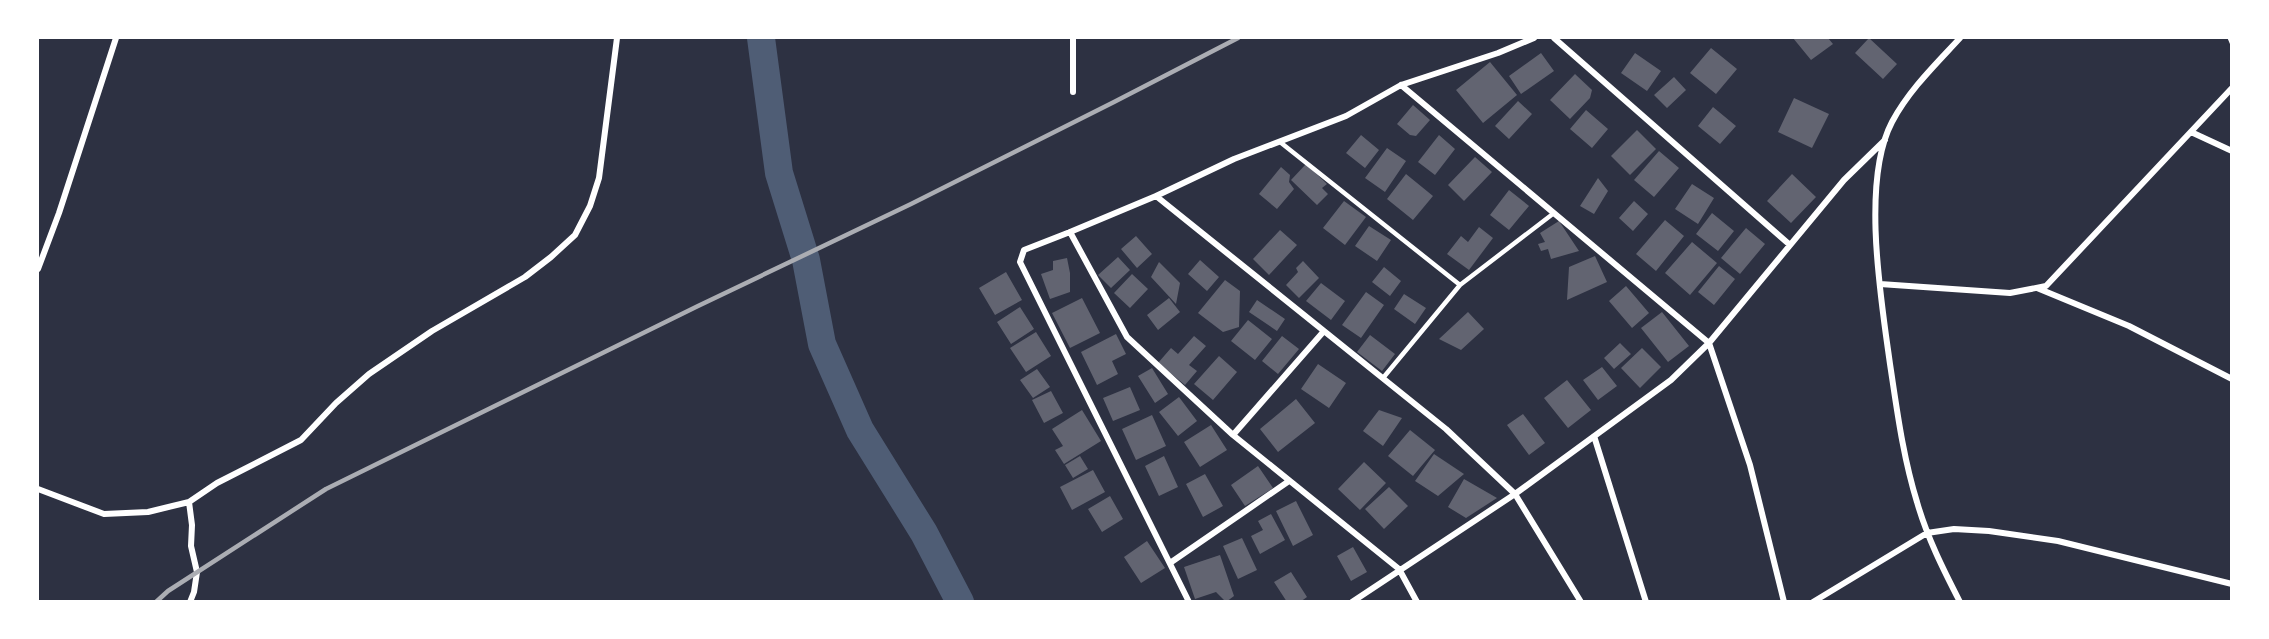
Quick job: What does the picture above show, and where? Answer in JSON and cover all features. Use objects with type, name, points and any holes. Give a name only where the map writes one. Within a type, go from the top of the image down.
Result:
[{"type":"street","points":[[38,268],[59,213],[117,38]]},
{"type":"street","points":[[38,489],[104,514],[148,512],[189,502],[217,483],[301,440],[336,403],[369,374],[432,331],[525,277],[551,258],[575,235],[590,206],[598,178],[618,38]]},
{"type":"street","points":[[1073,38],[1073,92]]},
{"type":"street","points":[[1189,602],[1020,262],[1024,249],[1155,196],[1234,159],[1346,116],[1401,85],[1498,53],[1534,38]]},
{"type":"street","points":[[1554,38],[1790,245]]},
{"type":"street","points":[[1960,38],[1923,78],[1892,122],[1880,159],[1877,181],[1876,239],[1880,284],[1903,443],[1917,503],[1927,533],[1960,602]]},
{"type":"street","points":[[1401,85],[1708,343],[1750,465],[1784,602]]},
{"type":"street","points":[[1880,284],[2010,293],[2046,286],[2232,88]]},
{"type":"street","points":[[2191,132],[2232,151]]},
{"type":"street","points":[[1352,602],[1398,569],[1515,494],[1671,380],[1708,343],[1844,180],[1885,140]]},
{"type":"street","points":[[1155,196],[1446,429],[1515,494],[1581,602]]},
{"type":"street","points":[[1070,232],[1127,337],[1233,435],[1398,569],[1417,602]]},
{"type":"street","points":[[2037,288],[2129,326],[2232,379]]},
{"type":"street","points":[[1233,435],[1324,331]]},
{"type":"street","points":[[1593,436],[1646,602]]},
{"type":"street","points":[[1170,563],[1289,481]]},
{"type":"street","points":[[189,502],[192,525],[191,546],[197,572],[190,602]]},
{"type":"street","points":[[1813,602],[1927,533],[1954,529],[1989,531],[2058,541],[2232,584]]},
{"type":"lane","points":[[1280,142],[1460,285]]},
{"type":"lane","points":[[1383,378],[1460,285],[1554,213]]},
{"type":"path","points":[[2229,38],[2232,45]]},
{"type":"building","points":[[1793,38],[1828,38],[1833,44],[1811,60]]},
{"type":"building","points":[[1869,38],[1897,64],[1883,79],[1855,53]]},
{"type":"building","points":[[1711,48],[1737,69],[1716,94],[1690,73]]},
{"type":"building","points":[[1541,53],[1554,71],[1521,94],[1509,76]]},
{"type":"building","points":[[1635,53],[1661,71],[1647,91],[1621,73]]},
{"type":"building","points":[[1490,62],[1517,95],[1483,123],[1456,90]]},
{"type":"building","points":[[1575,74],[1592,90],[1590,98],[1570,119],[1550,100]]},
{"type":"building","points":[[1674,77],[1686,90],[1667,108],[1654,95]]},
{"type":"building","points":[[1794,98],[1829,114],[1812,148],[1778,132]]},
{"type":"building","points":[[1518,101],[1532,114],[1509,139],[1495,126]]},
{"type":"building","points":[[1413,105],[1430,120],[1416,136],[1410,135],[1397,124]]},
{"type":"building","points":[[1713,107],[1736,126],[1720,144],[1698,126]]},
{"type":"building","points":[[1586,110],[1608,129],[1592,148],[1570,129]]},
{"type":"building","points":[[1637,130],[1656,149],[1630,175],[1611,156]]},
{"type":"building","points":[[1361,135],[1379,150],[1365,168],[1346,153]]},
{"type":"building","points":[[1439,135],[1455,149],[1435,175],[1418,162]]},
{"type":"building","points":[[1387,148],[1406,161],[1385,192],[1365,178]]},
{"type":"building","points":[[1659,151],[1679,168],[1654,197],[1634,180]]},
{"type":"building","points":[[1475,157],[1492,172],[1464,201],[1448,185]]},
{"type":"building","points":[[1306,164],[1327,184],[1322,188],[1328,194],[1317,205],[1291,180]]},
{"type":"building","points":[[1281,167],[1290,175],[1289,182],[1294,189],[1277,209],[1259,194]]},
{"type":"building","points":[[1406,174],[1433,196],[1413,220],[1387,199]]},
{"type":"building","points":[[1792,174],[1816,197],[1791,223],[1767,201]]},
{"type":"building","points":[[1598,178],[1608,191],[1594,214],[1580,206]]},
{"type":"building","points":[[1692,184],[1714,198],[1698,224],[1675,209]]},
{"type":"building","points":[[1509,190],[1529,206],[1509,230],[1490,215]]},
{"type":"building","points":[[1344,201],[1366,217],[1345,245],[1323,228]]},
{"type":"building","points":[[1634,201],[1648,214],[1633,231],[1619,218]]},
{"type":"building","points":[[1712,213],[1734,231],[1718,251],[1696,234]]},
{"type":"building","points":[[1665,220],[1684,236],[1656,271],[1636,254]]},
{"type":"building","points":[[1559,221],[1579,251],[1551,259],[1548,249],[1541,251],[1538,244],[1545,242],[1540,233]]},
{"type":"building","points":[[1369,226],[1391,240],[1377,261],[1355,246]]},
{"type":"building","points":[[1479,227],[1493,238],[1469,270],[1447,254],[1461,236],[1468,242]]},
{"type":"building","points":[[1746,228],[1765,244],[1740,274],[1721,258]]},
{"type":"building","points":[[1280,230],[1297,245],[1269,275],[1253,259]]},
{"type":"building","points":[[1136,236],[1152,254],[1137,268],[1121,249]]},
{"type":"building","points":[[1692,242],[1717,263],[1690,295],[1665,273]]},
{"type":"building","points":[[1595,256],[1607,282],[1567,300],[1569,267]]},
{"type":"building","points":[[1118,257],[1130,270],[1111,288],[1098,275]]},
{"type":"building","points":[[1067,258],[1070,292],[1050,299],[1041,274],[1053,270],[1053,261]]},
{"type":"building","points":[[1200,260],[1219,277],[1207,291],[1188,274]]},
{"type":"building","points":[[1303,261],[1319,278],[1299,298],[1286,285],[1298,272],[1296,268]]},
{"type":"building","points":[[1159,262],[1180,283],[1176,304],[1151,277]]},
{"type":"building","points":[[1719,266],[1735,279],[1714,305],[1698,292]]},
{"type":"building","points":[[1384,267],[1401,281],[1390,296],[1372,282]]},
{"type":"building","points":[[1006,272],[1022,300],[995,315],[979,288]]},
{"type":"building","points":[[1132,274],[1148,289],[1130,308],[1114,293]]},
{"type":"building","points":[[1225,280],[1240,291],[1239,327],[1223,332],[1198,313]]},
{"type":"building","points":[[1321,283],[1345,301],[1331,320],[1306,301]]},
{"type":"building","points":[[1626,286],[1649,313],[1632,328],[1609,301]]},
{"type":"building","points":[[1366,292],[1384,305],[1361,338],[1342,325]]},
{"type":"building","points":[[1404,294],[1426,308],[1415,324],[1394,309]]},
{"type":"building","points":[[1082,298],[1100,333],[1070,348],[1052,313]]},
{"type":"building","points":[[1169,298],[1180,312],[1158,330],[1147,315]]},
{"type":"building","points":[[1257,300],[1285,319],[1277,331],[1249,312]]},
{"type":"building","points":[[1020,307],[1034,329],[1011,344],[997,322]]},
{"type":"building","points":[[1468,312],[1484,329],[1461,350],[1439,339]]},
{"type":"building","points":[[1662,312],[1689,346],[1668,362],[1641,328]]},
{"type":"building","points":[[1248,320],[1272,339],[1255,360],[1231,341]]},
{"type":"building","points":[[1036,332],[1051,356],[1026,372],[1010,348]]},
{"type":"building","points":[[1116,334],[1126,354],[1112,361],[1118,374],[1097,385],[1081,352]]},
{"type":"building","points":[[1370,335],[1395,354],[1382,371],[1357,352]]},
{"type":"building","points":[[1194,336],[1206,346],[1189,365],[1197,371],[1185,385],[1158,363],[1171,348],[1178,354]]},
{"type":"building","points":[[1282,336],[1299,349],[1278,374],[1262,361]]},
{"type":"building","points":[[1620,343],[1631,354],[1614,369],[1604,358]]},
{"type":"building","points":[[1642,348],[1661,367],[1640,388],[1621,368]]},
{"type":"building","points":[[1219,356],[1237,372],[1213,400],[1194,384]]},
{"type":"building","points":[[1318,364],[1346,383],[1329,408],[1301,389]]},
{"type":"building","points":[[1602,367],[1617,386],[1598,400],[1583,380]]},
{"type":"building","points":[[1152,368],[1168,394],[1155,403],[1138,376]]},
{"type":"building","points":[[1037,369],[1050,387],[1033,398],[1020,380]]},
{"type":"building","points":[[1567,380],[1591,410],[1568,428],[1544,398]]},
{"type":"building","points":[[1130,387],[1140,410],[1113,421],[1103,398]]},
{"type":"building","points":[[1051,391],[1063,413],[1044,423],[1032,400]]},
{"type":"building","points":[[1179,397],[1197,421],[1178,436],[1159,412]]},
{"type":"building","points":[[1296,399],[1315,423],[1278,452],[1260,429]]},
{"type":"building","points":[[1082,410],[1101,441],[1064,464],[1055,450],[1063,446],[1052,429]]},
{"type":"building","points":[[1379,410],[1402,418],[1383,446],[1363,431]]},
{"type":"building","points":[[1523,414],[1545,443],[1529,455],[1507,425]]},
{"type":"building","points":[[1152,415],[1166,446],[1136,460],[1122,429]]},
{"type":"building","points":[[1211,425],[1227,450],[1200,467],[1184,442]]},
{"type":"building","points":[[1410,430],[1435,450],[1413,476],[1388,456]]},
{"type":"building","points":[[1434,454],[1464,474],[1438,496],[1415,481]]},
{"type":"building","points":[[1080,456],[1088,469],[1073,478],[1065,465]]},
{"type":"building","points":[[1164,456],[1178,487],[1159,496],[1145,466]]},
{"type":"building","points":[[1364,462],[1386,483],[1360,510],[1338,489]]},
{"type":"building","points":[[1258,466],[1273,488],[1245,506],[1231,485]]},
{"type":"building","points":[[1093,470],[1105,492],[1072,510],[1060,487]]},
{"type":"building","points":[[1205,474],[1223,506],[1203,517],[1186,484]]},
{"type":"building","points":[[1464,479],[1497,498],[1466,518],[1448,507]]},
{"type":"building","points":[[1389,487],[1408,506],[1384,529],[1365,509]]},
{"type":"building","points":[[1110,496],[1123,519],[1102,532],[1088,509]]},
{"type":"building","points":[[1296,501],[1313,535],[1293,546],[1276,511]]},
{"type":"building","points":[[1271,514],[1285,540],[1260,554],[1251,536],[1263,530],[1258,521]]},
{"type":"building","points":[[1242,538],[1257,570],[1238,579],[1223,546]]},
{"type":"building","points":[[1147,541],[1165,568],[1141,583],[1124,557]]},
{"type":"building","points":[[1353,547],[1367,572],[1351,581],[1337,556]]},
{"type":"building","points":[[1220,555],[1234,596],[1226,602],[1216,592],[1195,599],[1184,567]]},
{"type":"building","points":[[1291,572],[1307,597],[1300,602],[1287,602],[1274,582]]},
{"type":"waterway","points":[[761,38],[779,173],[806,260],[822,344],[860,430],[924,533],[960,602]]},
{"type":"railway","points":[[156,602],[168,591],[326,489],[911,204],[1238,38]]}]
